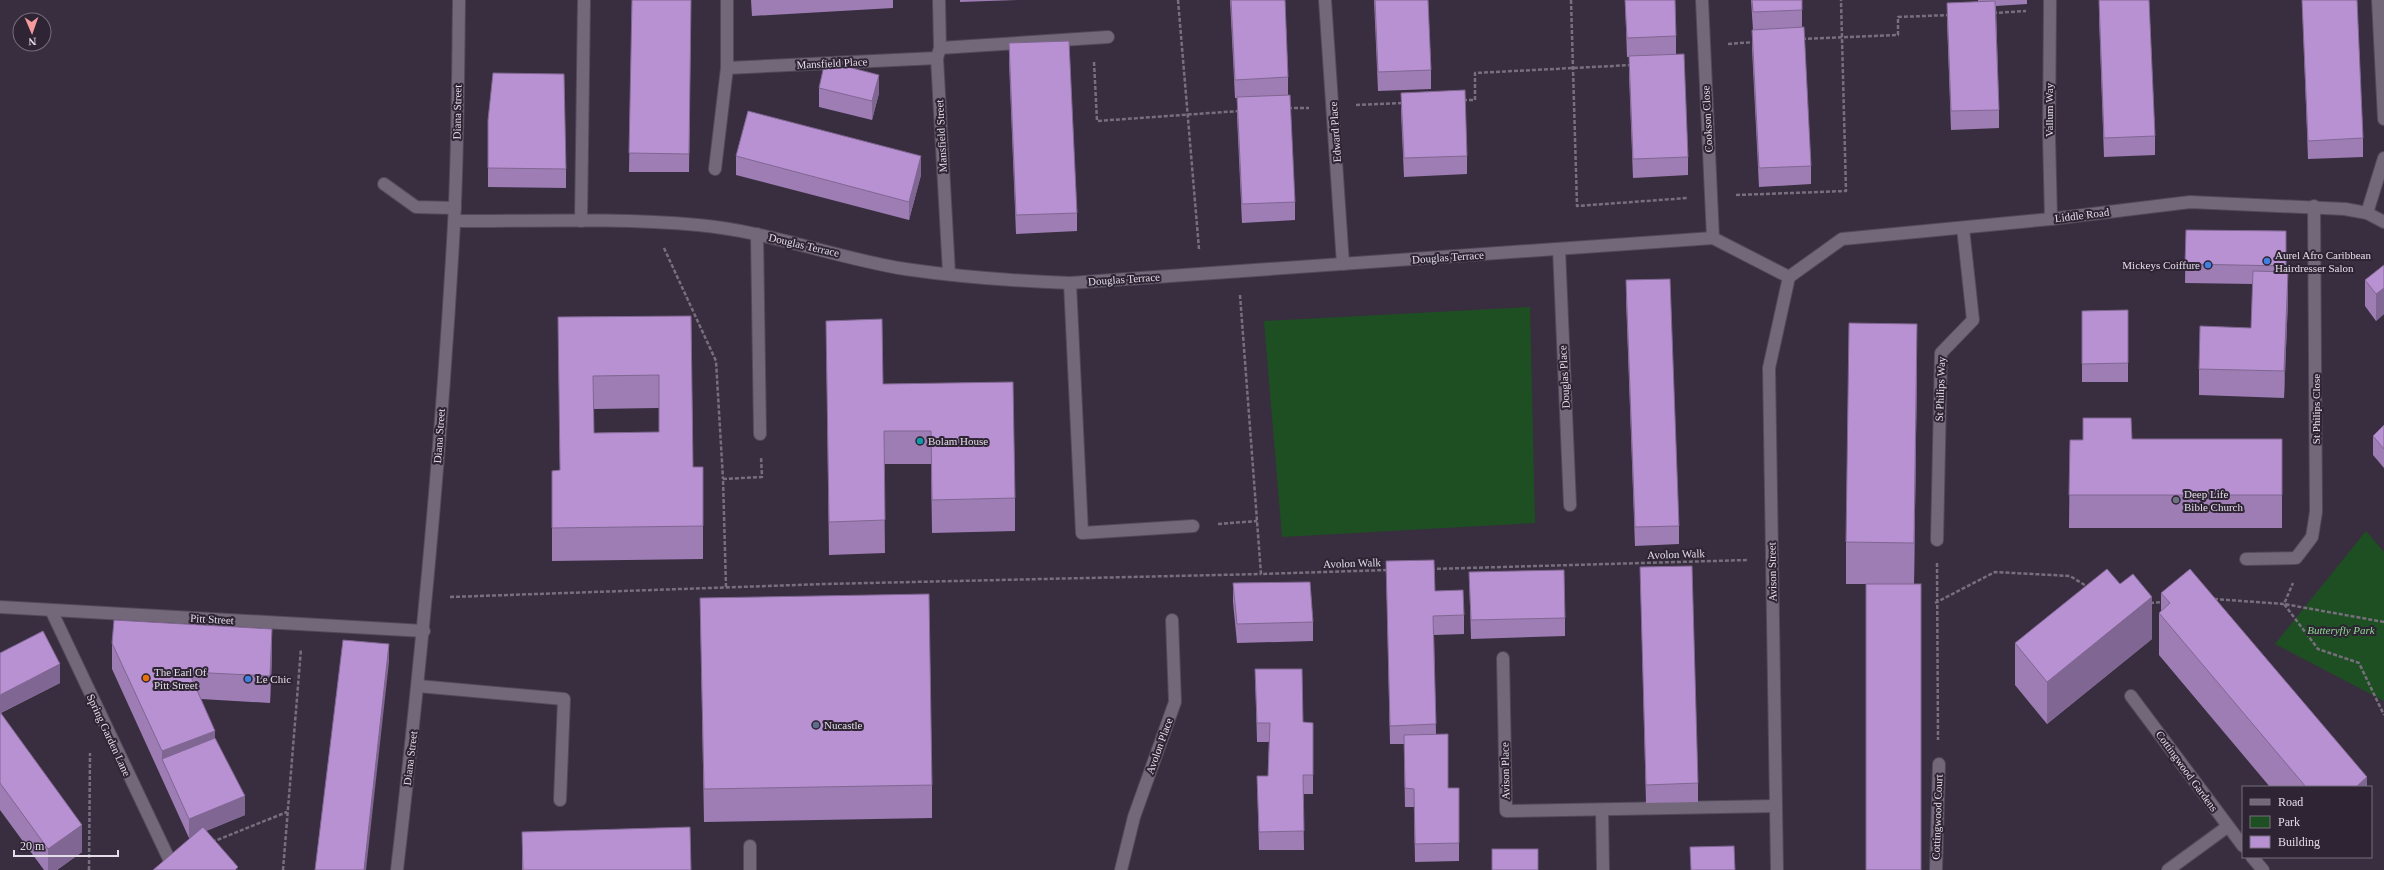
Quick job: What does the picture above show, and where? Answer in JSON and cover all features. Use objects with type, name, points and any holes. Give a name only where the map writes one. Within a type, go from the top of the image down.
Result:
[{"type":"street","name":"Diana Street","points":[[397,870],[424,631],[455,215],[459,0]]},
{"type":"street","points":[[581,221],[584,0]]},
{"type":"street","points":[[716,169],[727,68],[727,0]]},
{"type":"street","name":"Mansfield Street","points":[[939,0],[938,53],[948,273]]},
{"type":"street","name":"Edward Place","points":[[1326,0],[1343,264]]},
{"type":"street","name":"Cookson Close","points":[[1702,0],[1712,238]]},
{"type":"street","points":[[2378,0],[2384,119]]},
{"type":"street","name":"Vallum Way","points":[[2050,5],[2049,136],[2051,219]]},
{"type":"street","name":"Mansfield Place","points":[[727,68],[938,53],[1108,37]]},
{"type":"street","points":[[2367,213],[2384,158]]},
{"type":"street","name":"Douglas Terrace","points":[[384,184],[416,207],[455,215],[698,225],[758,234],[904,269],[1003,280],[1070,283],[1712,238]]},
{"type":"street","name":"Liddle Road","points":[[1789,277],[1842,240],[2051,219],[2190,202],[2314,206],[2367,213],[2384,222]]},
{"type":"street","name":"St Philips Close","points":[[2296,558],[2312,537],[2316,512],[2314,206]]},
{"type":"street","name":"St Philips Way","points":[[1937,540],[1941,352],[1973,320],[1963,228]]},
{"type":"street","points":[[758,234],[760,434]]},
{"type":"street","points":[[1712,238],[1789,277]]},
{"type":"street","name":"Douglas Place","points":[[1558,249],[1570,505]]},
{"type":"street","name":"Avison Street","points":[[1777,870],[1769,368],[1789,277]]},
{"type":"street","points":[[1070,283],[1082,533],[1193,526]]},
{"type":"street","points":[[2246,559],[2296,558]]},
{"type":"street","name":"Pitt Street","points":[[0,607],[424,631]]},
{"type":"street","name":"Spring Garden Lane","points":[[51,610],[169,859]]},
{"type":"street","name":"Avolon Place","points":[[1121,870],[1134,817],[1175,702],[1172,620]]},
{"type":"street","name":"Avison Place","points":[[1504,658],[1506,811],[1776,806]]},
{"type":"street","points":[[418,686],[564,699],[560,800]]},
{"type":"street","name":"Cottingwood Gardens","points":[[2131,696],[2227,827],[2242,845]]},
{"type":"street","name":"Cottingwood Court","points":[[1936,870],[1939,764]]},
{"type":"street","points":[[1602,810],[1603,870]]},
{"type":"street","points":[[2168,870],[2227,827]]},
{"type":"street","points":[[750,846],[750,870]]},
{"type":"street","points":[[2253,858],[2263,870]]},
{"type":"path","points":[[1178,0],[1201,274]]},
{"type":"path","points":[[1989,13],[2050,5]]},
{"type":"path","points":[[1797,40],[1898,35],[1898,17],[1958,14]]},
{"type":"path","points":[[1093,38],[1097,121],[1241,110]]},
{"type":"path","points":[[1704,45],[1758,42]]},
{"type":"path","points":[[1459,101],[1475,100],[1475,73],[1635,65]]},
{"type":"path","points":[[1287,108],[1404,103]]},
{"type":"path","points":[[653,224],[716,361],[723,478],[726,587]]},
{"type":"path","points":[[1238,271],[1261,574]]},
{"type":"path","points":[[723,478],[762,477],[760,434]]},
{"type":"path","points":[[1193,526],[1257,521]]},
{"type":"path","points":[[1937,540],[1935,603],[1939,764]]},
{"type":"path","points":[[2284,604],[2299,568],[2296,558]]},
{"type":"path","name":"Avolon Walk","points":[[1429,569],[1772,560]]},
{"type":"path","name":"Avolon Walk","points":[[426,598],[726,587],[1397,570]]},
{"type":"path","points":[[1935,603],[1995,572],[2070,576],[2091,588]]},
{"type":"path","points":[[2208,599],[2224,598],[2284,604],[2384,622]]},
{"type":"path","points":[[2148,603],[2171,602]]},
{"type":"path","points":[[2284,604],[2318,649],[2359,663],[2384,715]]},
{"type":"path","points":[[283,870],[303,624]]},
{"type":"path","points":[[89,870],[90,752]]},
{"type":"path","points":[[206,844],[288,812]]},
{"type":"green space","points":[[1530,307],[1535,523],[1282,537],[1264,321]]},
{"type":"green space","name":"Butteryfly Park","points":[[2366,531],[2384,552],[2384,701],[2275,644]]},
{"type":"building","points":[[632,0],[691,0],[689,154],[629,153]]},
{"type":"building","points":[[1231,0],[1285,0],[1288,77],[1235,80]]},
{"type":"building","points":[[1375,0],[1428,0],[1431,70],[1378,72]]},
{"type":"building","points":[[1625,0],[1675,0],[1676,36],[1627,38]]},
{"type":"building","points":[[1752,0],[1802,0],[1802,10],[1753,12]]},
{"type":"building","points":[[2099,0],[2149,0],[2155,136],[2104,138]]},
{"type":"building","points":[[2302,0],[2357,0],[2363,138],[2308,141]]},
{"type":"building","points":[[1995,1],[1999,110],[1951,111],[1947,3]]},
{"type":"building","points":[[1804,27],[1811,166],[1759,168],[1752,30]]},
{"type":"building","points":[[1069,41],[1077,213],[1016,215],[1009,43]]},
{"type":"building","points":[[1684,54],[1688,157],[1633,159],[1629,56]]},
{"type":"building","points":[[825,61],[879,75],[872,101],[819,88]]},
{"type":"building","points":[[493,73],[564,74],[566,169],[488,168],[488,120]]},
{"type":"building","points":[[1465,90],[1467,156],[1404,158],[1401,93]]},
{"type":"building","points":[[1290,95],[1295,202],[1242,204],[1237,97]]},
{"type":"building","points":[[748,111],[921,156],[909,202],[736,156]]},
{"type":"building","points":[[2186,230],[2286,231],[2286,266],[2185,264]]},
{"type":"building","points":[[2384,265],[2384,288],[2376,294],[2365,280]]},
{"type":"building","points":[[2253,271],[2288,272],[2284,371],[2199,369],[2200,326],[2251,328]]},
{"type":"building","points":[[1670,279],[1679,526],[1635,527],[1626,280]]},
{"type":"building","points":[[2128,310],[2128,363],[2082,364],[2082,311]]},
{"type":"building","points":[[691,316],[693,467],[703,467],[703,526],[552,528],[552,471],[560,470],[558,317]],"holes":[[[659,375],[659,432],[594,433],[593,376]]]},
{"type":"building","name":"Bolam House","points":[[882,319],[883,384],[1013,382],[1015,498],[932,500],[931,431],[884,431],[885,520],[829,522],[826,321]]},
{"type":"building","points":[[1849,323],[1917,324],[1914,543],[1846,542]]},
{"type":"building","points":[[2083,418],[2131,418],[2132,439],[2282,439],[2282,495],[2069,495],[2070,440],[2083,440]]},
{"type":"building","points":[[2384,425],[2384,449],[2373,436]]},
{"type":"building","points":[[1434,560],[1435,591],[1463,590],[1464,615],[1433,616],[1436,724],[1390,726],[1386,561]]},
{"type":"building","points":[[1692,566],[1698,783],[1646,785],[1640,567]]},
{"type":"building","points":[[2107,569],[2120,584],[2133,574],[2152,597],[2047,682],[2015,643]]},
{"type":"building","points":[[2190,569],[2367,777],[2357,786],[2305,786],[2159,613],[2170,603],[2161,593]]},
{"type":"building","points":[[1564,570],[1565,618],[1471,620],[1469,572]]},
{"type":"building","points":[[1310,582],[1313,622],[1237,624],[1233,583]]},
{"type":"building","points":[[1866,584],[1921,584],[1921,870],[1866,870]]},
{"type":"building","name":"Nucastle","points":[[929,594],[932,785],[704,789],[700,598]]},
{"type":"building","points":[[114,620],[272,629],[270,676],[189,672],[215,731],[162,751],[112,643]]},
{"type":"building","points":[[43,631],[60,664],[0,695],[0,653]]},
{"type":"building","points":[[343,640],[389,644],[364,870],[315,870]]},
{"type":"building","points":[[1255,669],[1302,669],[1303,722],[1313,723],[1313,775],[1303,775],[1304,831],[1259,832],[1257,776],[1268,776],[1270,723],[1257,723]]},
{"type":"building","points":[[0,712],[82,825],[48,849],[0,783]]},
{"type":"building","points":[[1448,734],[1448,788],[1459,788],[1459,843],[1415,844],[1414,789],[1405,788],[1404,735]]},
{"type":"building","points":[[215,738],[245,796],[189,819],[162,759]]},
{"type":"building","points":[[203,827],[238,867],[235,870],[153,870]]},
{"type":"building","points":[[690,827],[691,870],[523,870],[522,832]]},
{"type":"building","points":[[1734,846],[1735,870],[1691,870],[1690,847]]},
{"type":"building","points":[[1492,849],[1538,849],[1538,870],[1492,870]]},
{"type":"place","name":"Aurel Afro Caribbean Hairdresser Salon","points":[[2267,261]]},
{"type":"place","name":"Mickeys Coiffure","points":[[2208,265]]},
{"type":"place","name":"Bolam House","points":[[920,441]]},
{"type":"place","name":"Deep Life Bible Church","points":[[2176,500]]},
{"type":"place","name":"The Earl Of Pitt Street","points":[[146,678]]},
{"type":"place","name":"Le Chic","points":[[248,679]]},
{"type":"place","name":"Nucastle","points":[[816,725]]}]
